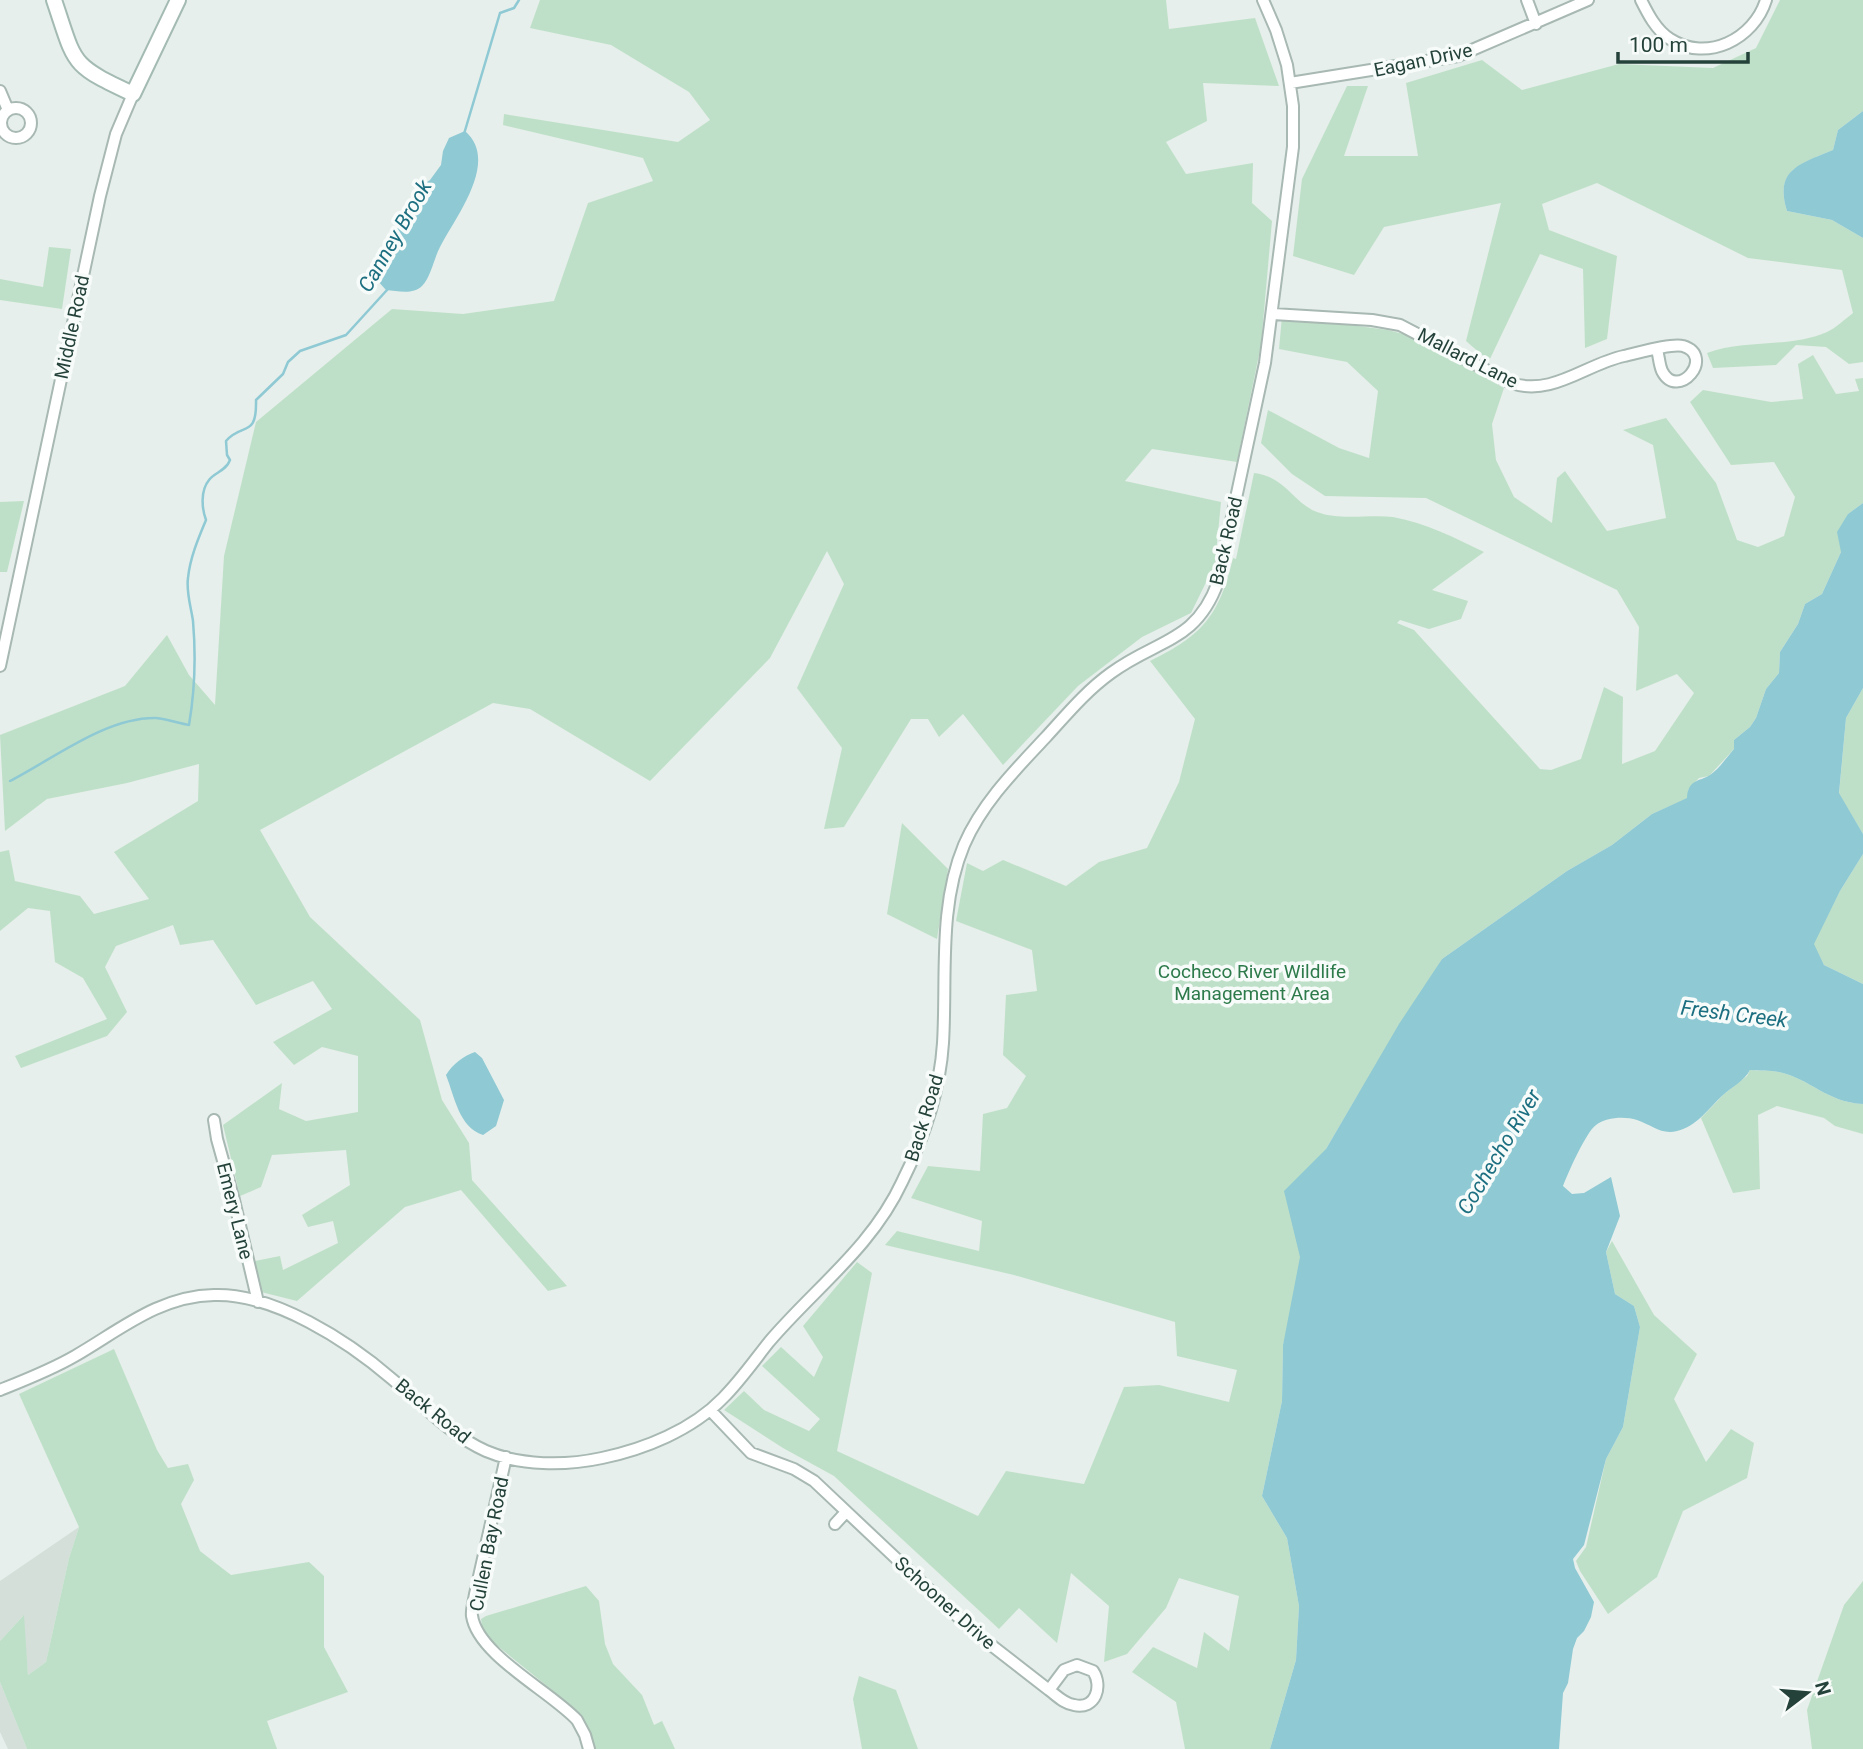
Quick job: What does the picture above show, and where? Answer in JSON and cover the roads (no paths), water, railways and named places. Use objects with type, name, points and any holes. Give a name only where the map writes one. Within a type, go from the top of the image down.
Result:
[{"type":"street","points":[[54,0],[65,38],[76,60],[95,76],[133,94]]},
{"type":"street","name":"Middle Road","points":[[0,666],[100,196],[117,134],[178,0]]},
{"type":"street","name":"Back Road","points":[[0,1390],[58,1365],[165,1303],[216,1294],[258,1302],[333,1336],[376,1365],[461,1437],[489,1452],[506,1457],[558,1464],[597,1459],[638,1448],[675,1432],[710,1410],[732,1389],[784,1325],[860,1248],[889,1207],[902,1183],[938,1080],[943,1041],[947,918],[956,868],[973,826],[1016,769],[1086,693],[1136,656],[1166,642],[1193,624],[1211,600],[1223,562],[1265,363],[1295,127],[1290,83],[1282,48],[1263,0]]},
{"type":"street","points":[[1527,0],[1536,24]]},
{"type":"street","name":"Eagan Drive","points":[[1290,83],[1458,56],[1588,0]]},
{"type":"street","points":[[1641,0],[1652,20],[1669,38],[1680,44],[1704,48],[1718,47],[1740,38],[1757,21],[1766,0]]},
{"type":"street","points":[[0,91],[8,110]]},
{"type":"street","name":"Mallard Lane","points":[[1273,314],[1371,320],[1400,326],[1511,383],[1531,388],[1548,385],[1612,359],[1657,350]]},
{"type":"street","name":"Emery Lane","points":[[214,1120],[258,1302]]},
{"type":"street","name":"Schooner Drive","points":[[710,1410],[751,1452],[805,1474],[973,1631],[1049,1690],[1070,1704],[1083,1706],[1094,1699],[1099,1687],[1098,1680],[1088,1667],[1077,1665],[1064,1670],[1049,1690]]},
{"type":"street","name":"Cullen Bay Road","points":[[506,1457],[472,1615],[478,1635],[492,1650],[577,1720],[589,1749]]},
{"type":"street","points":[[835,1524],[846,1512]]},
{"type":"water","points":[[1863,111],[1863,238],[1832,220],[1787,211],[1784,186],[1787,177],[1801,164],[1833,150],[1838,130]]},
{"type":"water","points":[[465,131],[475,143],[477,173],[464,205],[440,247],[428,278],[418,289],[400,292],[386,290],[377,280],[374,271],[376,259],[413,206],[418,188],[430,180],[441,165],[449,138]]},
{"type":"water","points":[[1863,503],[1863,688],[1846,718],[1839,793],[1863,834],[1863,854],[1840,891],[1814,944],[1824,965],[1863,984],[1863,1104],[1839,1099],[1790,1075],[1776,1071],[1750,1070],[1702,1116],[1684,1129],[1666,1132],[1627,1118],[1600,1122],[1587,1136],[1573,1163],[1563,1186],[1572,1194],[1584,1193],[1611,1177],[1620,1216],[1606,1252],[1615,1294],[1634,1306],[1640,1327],[1623,1427],[1606,1459],[1584,1545],[1573,1559],[1575,1568],[1594,1602],[1591,1617],[1573,1649],[1568,1683],[1563,1693],[1559,1749],[1270,1749],[1296,1660],[1299,1606],[1287,1538],[1262,1496],[1282,1401],[1283,1345],[1300,1257],[1284,1191],[1326,1149],[1399,1024],[1442,959],[1567,871],[1612,845],[1652,814],[1687,798],[1692,784],[1710,775],[1723,763],[1734,749],[1734,740],[1750,727],[1756,718],[1766,689],[1779,673],[1780,652],[1798,624],[1805,604],[1822,594],[1841,552],[1837,532],[1848,514]]},
{"type":"water","points":[[475,1052],[482,1058],[504,1100],[496,1126],[483,1135],[463,1119],[446,1075],[459,1061]]},
{"type":"waterway","name":"Canney Brook","points":[[464,134],[500,13],[514,8],[519,0]]},
{"type":"waterway","name":"Canney Brook","points":[[10,781],[80,741],[118,724],[156,718],[189,725],[195,660],[188,583],[192,556],[206,520],[203,500],[206,484],[226,467],[230,460],[226,441],[251,425],[256,412],[256,400],[283,374],[288,362],[300,351],[346,335],[387,290]]},
{"type":"park label","name":"Cocheco River Wildlife Management Area","points":[[1252,982]]},
{"type":"water label","name":"Fresh Creek","points":[[1734,1014]]},
{"type":"water label","name":"Cochecho River","points":[[1499,1152]]}]
